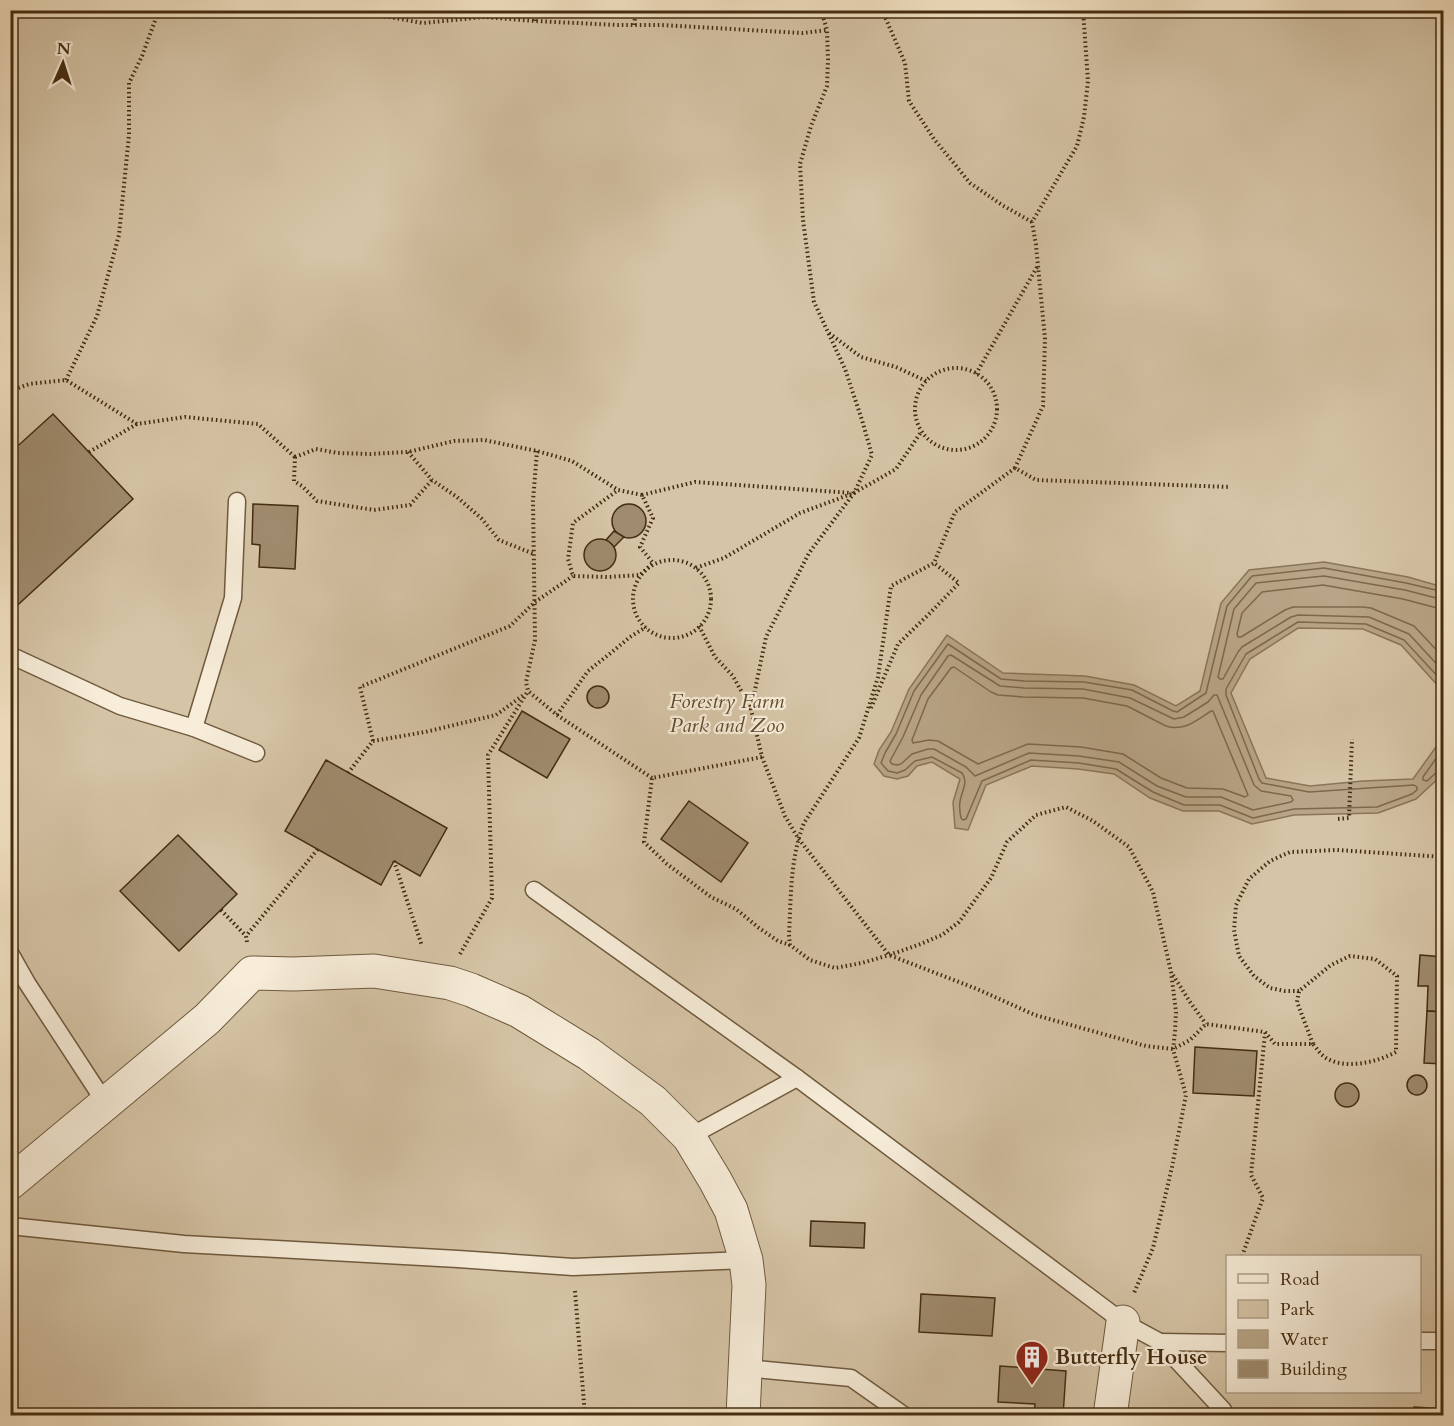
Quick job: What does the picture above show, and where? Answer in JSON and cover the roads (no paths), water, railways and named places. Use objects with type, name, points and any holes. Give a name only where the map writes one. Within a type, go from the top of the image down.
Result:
[{"type":"street","points":[[10,1183],[207,1019],[252,973],[374,971],[450,983],[519,1011],[589,1054],[652,1101],[689,1137],[716,1180],[731,1210],[746,1260],[749,1285],[743,1416]]},
{"type":"street","points":[[1110,1416],[1123,1322]]},
{"type":"lane","points":[[194,728],[233,598],[237,501]]},
{"type":"lane","points":[[10,655],[120,706],[194,728],[256,753]]},
{"type":"lane","points":[[534,890],[797,1078],[1123,1322],[1160,1342],[1226,1416]]},
{"type":"lane","points":[[10,953],[106,1104]]},
{"type":"lane","points":[[689,1137],[797,1078]]},
{"type":"lane","points":[[10,1226],[184,1244],[573,1267],[746,1260]]},
{"type":"lane","points":[[1421,1341],[1443,1341]]},
{"type":"lane","points":[[1160,1342],[1226,1343]]},
{"type":"lane","points":[[745,1368],[851,1378],[905,1416]]},
{"type":"water","points":[[1324,562],[1408,577],[1443,587],[1443,686],[1440,688],[1401,645],[1363,629],[1298,628],[1250,659],[1231,693],[1266,778],[1310,786],[1413,779],[1443,737],[1443,774],[1416,799],[1378,813],[1294,815],[1252,824],[1219,811],[1183,811],[1150,798],[1114,774],[1032,766],[986,785],[968,830],[955,828],[953,802],[960,779],[932,762],[917,766],[908,776],[897,779],[884,776],[874,764],[879,750],[891,732],[909,689],[947,635],[1003,673],[1085,676],[1134,685],[1176,706],[1200,691],[1221,603],[1249,570]]},
{"type":"place","name":"Butterfly House","points":[[1032,1386]]},
{"type":"park label","name":"Forestry Farm Park and Zoo","points":[[727,713]]}]
